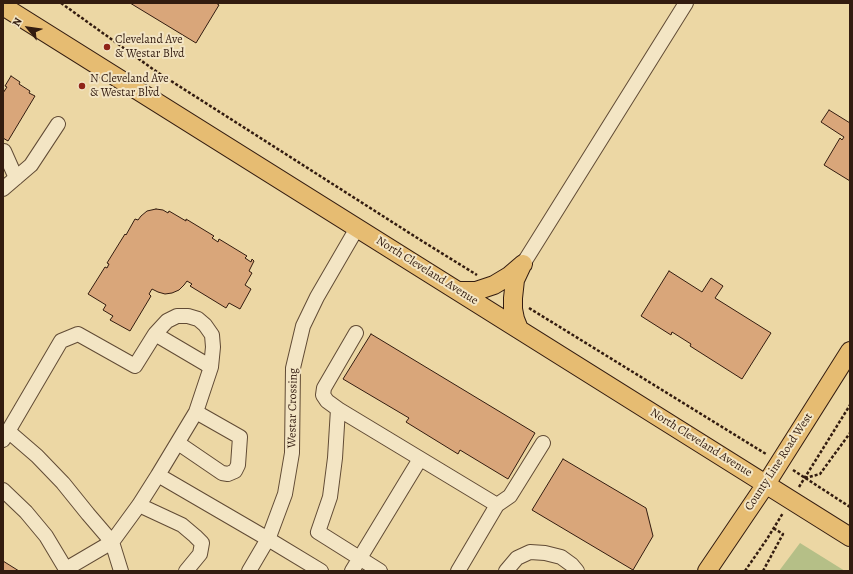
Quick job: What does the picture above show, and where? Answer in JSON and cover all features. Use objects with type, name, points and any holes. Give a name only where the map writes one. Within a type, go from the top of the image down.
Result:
[{"type":"main road","name":"North Cleveland Avenue","points":[[3,6],[850,537]]},
{"type":"main road","points":[[459,291],[476,291],[494,285],[509,276],[522,264]]},
{"type":"main road","points":[[519,329],[514,314],[513,298],[516,280],[522,264]]},
{"type":"main road","name":"County Line Road West","points":[[707,571],[780,463],[850,351]]},
{"type":"street","points":[[522,264],[686,3]]},
{"type":"street","points":[[3,189],[31,165],[58,124]]},
{"type":"street","points":[[4,151],[16,178]]},
{"type":"street","name":"Westar Crossing","points":[[249,571],[268,539],[285,494],[292,453],[293,368],[303,326],[317,297],[357,228]]},
{"type":"street","points":[[3,490],[26,512],[46,536],[67,570],[112,542],[139,505],[196,412],[211,367],[213,347],[212,335],[205,325],[198,319],[188,316],[177,316],[167,321],[155,334],[135,366],[78,334],[61,341],[6,435],[37,456],[112,542],[121,571]]},
{"type":"street","points":[[356,333],[324,388],[323,395],[327,401],[497,505]]},
{"type":"street","points":[[155,334],[211,367]]},
{"type":"street","points":[[338,409],[335,458],[330,497],[318,532],[380,571]]},
{"type":"street","points":[[178,443],[222,472],[228,474],[234,471],[238,466],[240,436],[196,412]]},
{"type":"street","points":[[458,571],[497,505],[510,496],[543,443]]},
{"type":"street","points":[[352,571],[420,459]]},
{"type":"street","points":[[158,475],[321,571]]},
{"type":"street","points":[[139,505],[182,525],[202,543],[200,554],[186,571]]},
{"type":"street","points":[[506,571],[517,558],[530,552],[545,552],[561,557],[572,565],[577,571]]},
{"type":"path","points":[[61,3],[157,72],[422,241],[494,285]]},
{"type":"path","points":[[513,298],[850,506]]},
{"type":"path","points":[[805,478],[850,405]]},
{"type":"path","points":[[805,478],[820,474],[850,433]]},
{"type":"path","points":[[744,571],[791,500]]},
{"type":"path","points":[[763,571],[783,534],[773,528]]},
{"type":"green space","points":[[800,543],[845,571],[779,571]]},
{"type":"building","points":[[130,3],[216,3],[219,5],[196,43]]},
{"type":"building","points":[[11,76],[20,82],[19,84],[30,91],[29,93],[35,96],[8,141],[3,138],[3,93]]},
{"type":"building","points":[[829,110],[850,123],[850,181],[824,165],[840,138],[842,140],[844,137],[821,122]]},
{"type":"building","points":[[156,209],[163,210],[168,213],[169,211],[186,221],[186,219],[214,236],[212,238],[218,242],[219,239],[247,256],[245,258],[251,262],[252,259],[254,261],[249,271],[252,273],[245,285],[251,289],[240,309],[229,303],[226,308],[190,286],[192,284],[187,281],[179,290],[172,293],[165,294],[152,289],[149,294],[151,296],[130,331],[110,320],[113,316],[103,310],[106,305],[88,294],[105,267],[107,268],[109,264],[107,263],[135,219],[138,220],[147,211]]},
{"type":"building","points":[[669,271],[702,292],[711,278],[723,286],[715,298],[771,333],[742,379],[690,346],[691,344],[672,332],[671,335],[641,316]]},
{"type":"building","points":[[371,334],[535,433],[508,479],[460,450],[458,454],[406,422],[409,418],[343,379]]},
{"type":"building","points":[[563,459],[646,508],[653,536],[633,570],[532,510]]},
{"type":"building","points":[[3,561],[19,571],[3,571]]},
{"type":"place","name":"Cleveland Ave & Westar Blvd","points":[[107,47]]},
{"type":"place","name":"N Cleveland Ave & Westar Blvd","points":[[82,86]]}]
